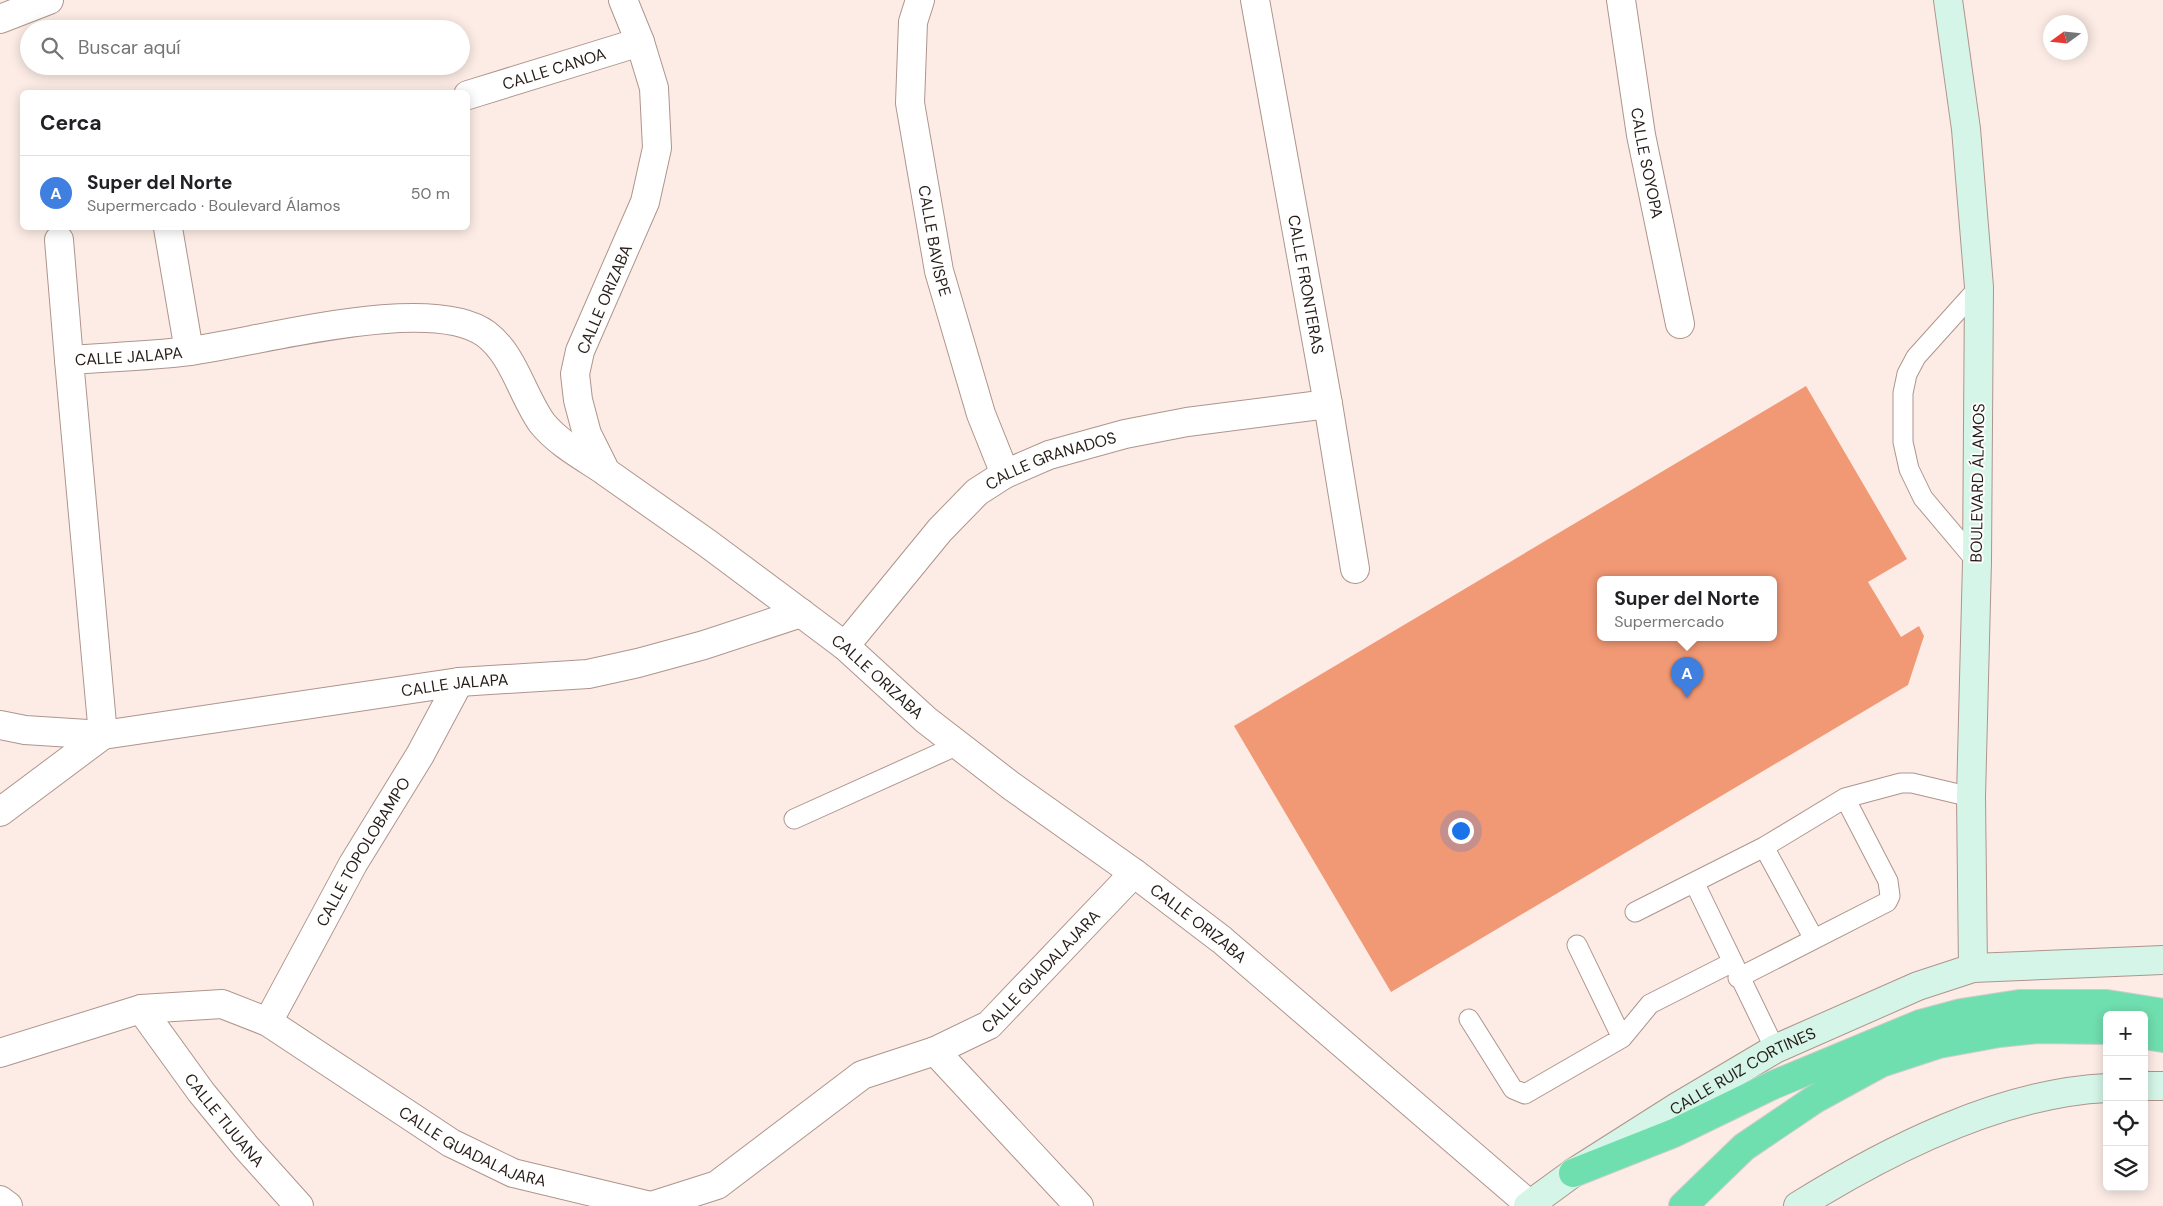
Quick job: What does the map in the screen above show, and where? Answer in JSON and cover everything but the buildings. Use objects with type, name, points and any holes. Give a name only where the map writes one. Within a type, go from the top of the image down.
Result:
[{"type":"highway","points":[[1573,1173],[1674,1133],[1773,1086],[1913,1026],[1961,1013],[2019,1004],[2060,1002],[2107,1004],[2163,1013]]},
{"type":"highway","points":[[1683,1206],[1744,1147],[1815,1099],[1881,1063],[1939,1044],[1999,1034],[2038,1029],[2103,1030]]},
{"type":"highway","points":[[2148,1035],[2163,1038]]},
{"type":"main road","name":"BOULEVARD ÁLAMOS","points":[[1948,0],[1966,129],[1979,286],[1977,562],[1971,797],[1973,968]]},
{"type":"main road","name":"CALLE RUIZ CORTINES","points":[[1528,1205],[1573,1173],[1677,1107],[1775,1049],[1918,986],[1973,968],[2163,960]]},
{"type":"main road","points":[[2148,1086],[2163,1086]]},
{"type":"main road","points":[[1798,1206],[1876,1161],[2010,1104],[2068,1091],[2103,1088]]},
{"type":"street","points":[[0,20],[49,0]]},
{"type":"street","name":"CALLE ORIZABA","points":[[623,0],[640,42],[654,88],[657,148],[645,202],[580,351],[575,374],[578,400],[587,434],[606,472],[707,542],[845,646],[926,720],[958,745],[1010,785],[1134,873],[1222,940],[1528,1205]]},
{"type":"street","name":"CALLE BAVISPE","points":[[920,0],[912,22],[910,103],[939,271],[981,414],[1005,474]]},
{"type":"street","name":"CALLE FRONTERAS","points":[[1255,0],[1328,404],[1355,569]]},
{"type":"street","name":"CALLE SOYOPA","points":[[1622,0],[1641,135],[1680,324]]},
{"type":"street","name":"CALLE CANOA","points":[[470,94],[640,42]]},
{"type":"street","points":[[168,230],[189,351]]},
{"type":"street","points":[[59,240],[69,360]]},
{"type":"street","name":"CALLE JALAPA","points":[[103,735],[69,360],[189,351],[377,320],[424,318],[455,320],[471,324],[488,335],[516,373],[529,403],[544,425],[562,442],[606,472]]},
{"type":"street","name":"CALLE GRANADOS","points":[[845,646],[940,530],[976,492],[1005,474],[1049,455],[1125,434],[1187,422],[1328,404]]},
{"type":"street","name":"CALLE JALAPA","points":[[0,725],[25,730],[103,735],[459,682],[588,674],[704,645],[801,613]]},
{"type":"street","name":"CALLE TOPOLOBAMPO","points":[[268,1022],[353,864],[420,754],[459,682]]},
{"type":"street","points":[[0,812],[103,735]]},
{"type":"street","name":"CALLE GUADALAJARA","points":[[0,1053],[222,1004],[268,1022],[451,1143],[504,1169],[513,1173],[652,1206],[717,1185],[862,1075],[935,1051],[989,1025],[1134,873]]},
{"type":"street","name":"CALLE TIJUANA","points":[[148,1019],[212,1106],[298,1206]]},
{"type":"street","points":[[935,1051],[1079,1206]]},
{"type":"street","points":[[0,1200],[8,1206]]},
{"type":"lane","points":[[1977,562],[1923,498],[1909,469],[1903,442],[1902,393],[1907,374],[1916,357],[1979,286]]},
{"type":"lane","points":[[794,819],[958,745]]},
{"type":"lane","points":[[1636,912],[1695,884],[1764,847],[1845,798],[1901,783],[1912,783],[1971,797]]},
{"type":"lane","points":[[1469,1019],[1513,1089],[1525,1094],[1622,1038],[1650,1004],[1814,938],[1887,902],[1890,896],[1888,881],[1845,798]]},
{"type":"lane","points":[[1764,847],[1814,938]]},
{"type":"lane","points":[[1695,884],[1735,970],[1775,1049]]},
{"type":"lane","points":[[1578,945],[1622,1038]]},
{"type":"place","name":"Super del Norte","points":[[1687,698]]}]
